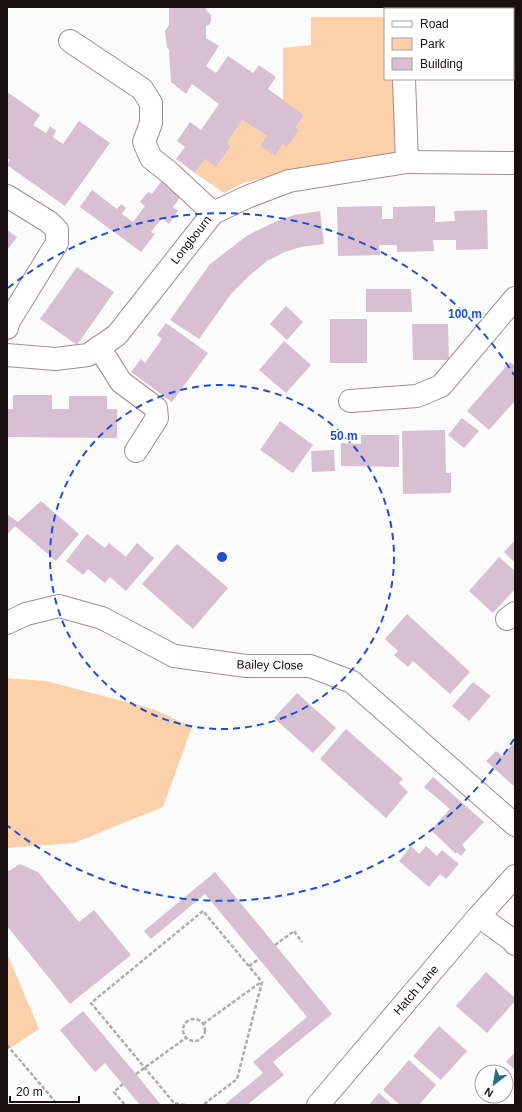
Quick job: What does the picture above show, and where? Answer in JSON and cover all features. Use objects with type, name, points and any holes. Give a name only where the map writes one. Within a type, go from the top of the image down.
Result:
[{"type":"street","points":[[70,40],[142,90],[151,103],[151,123],[144,142],[151,158],[170,173],[213,213]]},
{"type":"street","points":[[404,80],[407,162]]},
{"type":"street","name":"Longbourn","points":[[7,355],[55,358],[88,355],[99,348],[117,335],[213,213],[247,196],[289,181],[407,162],[515,163]]},
{"type":"street","points":[[7,196],[49,222],[57,230],[57,243],[9,321],[7,328]]},
{"type":"street","points":[[350,401],[417,396],[441,386],[515,298]]},
{"type":"street","points":[[99,348],[121,382],[156,408],[157,418],[136,451]]},
{"type":"street","name":"Bailey Close","points":[[7,623],[26,614],[59,606],[102,618],[174,656],[246,666],[310,666],[345,679],[352,682],[515,825]]},
{"type":"street","name":"Hatch Lane","points":[[318,1105],[479,916],[515,876]]},
{"type":"street","points":[[479,916],[512,940],[515,944]]},
{"type":"path","points":[[185,1105],[174,1103],[91,1003],[203,911],[262,982]]},
{"type":"path","points":[[275,945],[294,931],[302,942]]},
{"type":"path","points":[[249,966],[259,959]]},
{"type":"path","points":[[203,1024],[262,982]]},
{"type":"path","points":[[203,1105],[237,1079],[262,982]]},
{"type":"path","points":[[190,1020],[198,1020],[203,1024],[205,1031],[202,1037],[193,1040],[186,1037],[184,1027],[190,1020]]},
{"type":"path","points":[[136,1074],[186,1037]]},
{"type":"path","points":[[7,1045],[58,1105]]},
{"type":"path","points":[[123,1084],[114,1092],[125,1105]]},
{"type":"green space","points":[[311,17],[384,17],[384,80],[398,80],[400,158],[305,167],[243,183],[224,193],[195,173],[205,159],[217,166],[231,146],[227,143],[242,120],[267,136],[260,146],[275,156],[283,144],[287,146],[299,130],[296,127],[304,115],[283,100],[283,48],[311,45]]},
{"type":"green space","points":[[7,678],[46,681],[153,709],[192,727],[163,807],[74,843],[7,848]]},
{"type":"green space","points":[[7,953],[39,1029],[7,1050]]},
{"type":"building","points":[[169,7],[206,7],[206,10],[211,15],[211,20],[210,24],[206,26],[206,38],[219,46],[206,66],[216,73],[228,56],[253,73],[259,65],[276,77],[268,89],[304,115],[296,127],[299,130],[287,147],[283,144],[275,156],[260,146],[267,136],[242,120],[227,143],[231,146],[216,167],[205,159],[195,173],[176,159],[185,147],[177,141],[190,122],[201,130],[219,104],[192,84],[186,94],[171,82],[169,50],[167,47],[165,31],[169,25]]},
{"type":"building","points":[[515,7],[515,38],[514,8],[431,8]]},
{"type":"building","points":[[7,92],[40,115],[33,125],[46,133],[50,126],[56,131],[53,137],[63,144],[79,121],[110,143],[65,206],[7,165],[10,160],[7,158]]},
{"type":"building","points":[[165,176],[185,191],[173,207],[178,211],[169,224],[162,218],[151,232],[155,234],[141,252],[80,207],[92,190],[117,209],[121,204],[126,208],[122,214],[133,222],[145,206],[140,202],[148,192],[152,194]]},
{"type":"building","points":[[382,206],[382,219],[393,219],[393,207],[435,206],[435,222],[455,221],[454,211],[487,210],[488,249],[456,250],[456,240],[433,240],[434,251],[397,252],[397,245],[379,245],[380,255],[338,256],[337,207]]},
{"type":"building","points":[[320,211],[324,244],[301,247],[285,252],[267,261],[231,294],[199,339],[170,320],[210,264],[248,235],[294,215]]},
{"type":"building","points":[[7,230],[17,237],[8,249],[7,248]]},
{"type":"building","points":[[77,267],[114,292],[77,345],[40,319]]},
{"type":"building","points":[[366,289],[411,289],[412,312],[366,312]]},
{"type":"building","points":[[286,306],[303,322],[287,340],[270,324]]},
{"type":"building","points":[[330,319],[367,319],[367,363],[330,363]]},
{"type":"building","points":[[166,323],[208,353],[172,402],[131,372],[141,359],[145,363],[162,339],[157,335]]},
{"type":"building","points":[[412,324],[448,324],[449,360],[413,360]]},
{"type":"building","points":[[284,341],[311,365],[286,393],[259,370]]},
{"type":"building","points":[[510,362],[515,366],[515,401],[489,430],[467,411]]},
{"type":"building","points":[[13,395],[52,395],[52,409],[69,409],[69,396],[107,396],[107,409],[117,409],[117,438],[7,437],[7,409],[13,409]]},
{"type":"building","points":[[462,418],[479,431],[464,448],[448,435]]},
{"type":"building","points":[[280,421],[313,445],[293,473],[260,450]]},
{"type":"building","points":[[445,430],[446,473],[451,473],[451,493],[403,494],[402,431]]},
{"type":"building","points":[[361,435],[399,435],[399,467],[341,466],[341,443],[361,444]]},
{"type":"building","points":[[334,450],[335,471],[312,472],[311,451]]},
{"type":"building","points":[[41,501],[79,534],[56,561],[15,526],[7,535],[7,514],[18,522]]},
{"type":"building","points":[[87,534],[105,548],[109,543],[126,557],[137,543],[154,558],[126,591],[110,577],[105,583],[88,569],[83,575],[66,561]]},
{"type":"building","points":[[515,540],[515,563],[504,552]]},
{"type":"building","points":[[177,544],[228,588],[193,629],[142,584]]},
{"type":"building","points":[[499,557],[515,571],[515,589],[493,613],[469,591]]},
{"type":"building","points":[[407,614],[470,672],[450,694],[413,661],[408,667],[394,655],[398,651],[385,639]]},
{"type":"building","points":[[473,682],[491,696],[469,721],[452,706]]},
{"type":"building","points":[[297,693],[336,728],[313,753],[274,718]]},
{"type":"building","points":[[346,729],[403,779],[399,783],[408,792],[386,818],[320,759]]},
{"type":"building","points":[[515,742],[515,787],[486,761],[496,751],[502,756]]},
{"type":"building","points":[[433,777],[484,822],[462,845],[466,850],[461,856],[457,852],[456,854],[431,830],[450,809],[424,787]]},
{"type":"building","points":[[411,846],[419,854],[426,846],[437,856],[442,850],[459,864],[446,879],[440,874],[429,887],[399,861]]},
{"type":"building","points":[[20,864],[38,872],[79,922],[94,910],[131,955],[70,1004],[7,926],[7,872]]},
{"type":"building","points":[[215,872],[332,1014],[273,1062],[284,1075],[247,1105],[224,1105],[263,1073],[253,1062],[307,1017],[205,894],[151,939],[144,931]]},
{"type":"building","points":[[486,972],[515,998],[515,1001],[487,1033],[456,1006]]},
{"type":"building","points":[[83,1011],[161,1105],[140,1105],[105,1063],[95,1072],[60,1030]]},
{"type":"building","points":[[439,1026],[467,1051],[441,1080],[413,1056]]},
{"type":"building","points":[[515,1052],[515,1070],[514,1064],[508,1064],[506,1062]]},
{"type":"building","points":[[409,1060],[436,1085],[419,1105],[400,1105],[383,1090]]},
{"type":"building","points":[[379,1093],[392,1105],[369,1105]]}]
